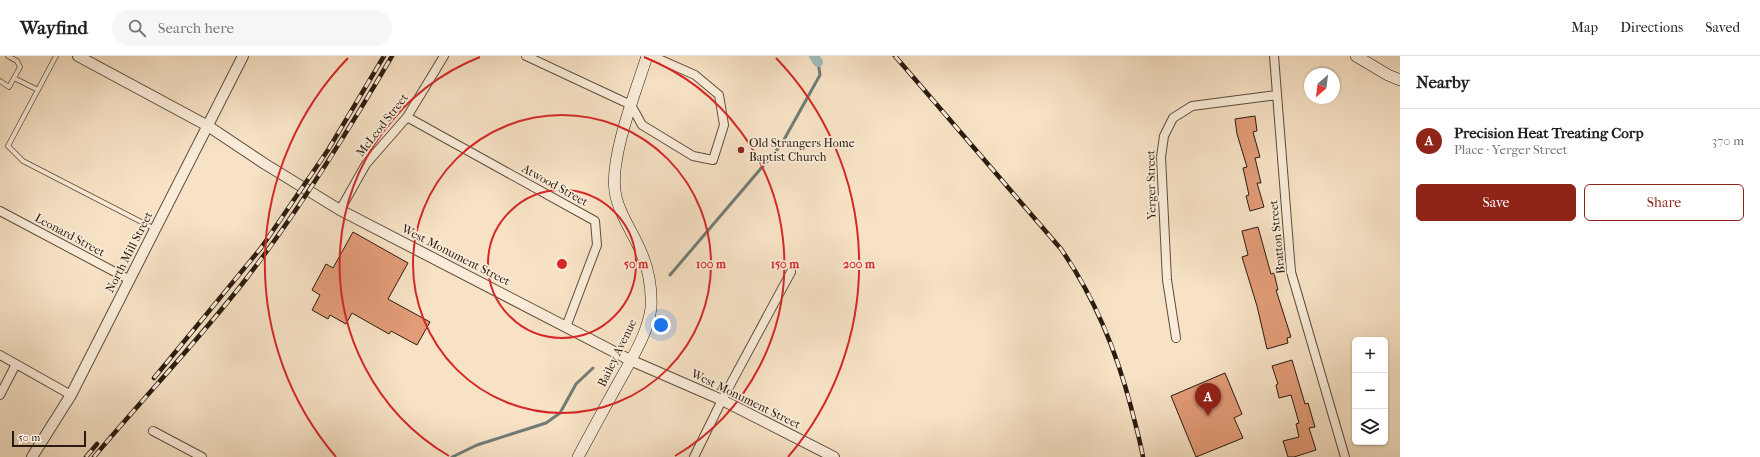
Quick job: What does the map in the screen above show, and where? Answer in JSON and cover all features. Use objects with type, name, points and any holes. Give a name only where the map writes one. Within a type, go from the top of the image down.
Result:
[{"type":"main road","name":"Bailey Avenue","points":[[578,457],[630,360],[645,329],[650,310],[651,292],[649,272],[641,251],[628,228],[615,191],[615,163],[631,105],[647,56]]},
{"type":"main road","points":[[1356,56],[1388,75],[1400,80]]},
{"type":"street","name":"West Monument Street","points":[[78,56],[208,126],[264,164],[340,210],[630,360],[722,400],[834,457]]},
{"type":"street","name":"North Mill Street","points":[[32,457],[71,395],[243,56]]},
{"type":"street","name":"McLeod Street","points":[[340,210],[366,164],[407,117],[444,56]]},
{"type":"street","points":[[526,56],[631,105],[642,124],[693,156],[713,160],[724,126],[719,95],[695,75],[652,56]]},
{"type":"street","name":"Bratton Street","points":[[1274,56],[1291,272],[1345,457]]},
{"type":"street","name":"Yerger Street","points":[[1176,338],[1167,280],[1161,157],[1164,136],[1173,118],[1192,106],[1277,95]]},
{"type":"street","name":"Atwood Street","points":[[407,117],[595,221],[597,245],[566,327]]},
{"type":"street","name":"Leonard Street","points":[[0,211],[130,280]]},
{"type":"street","points":[[694,457],[722,400],[791,272]]},
{"type":"street","points":[[0,355],[71,395]]},
{"type":"street","points":[[0,395],[16,364]]},
{"type":"street","points":[[154,431],[202,457]]},
{"type":"lane","points":[[0,82],[9,87],[20,66],[17,61],[8,56]]},
{"type":"lane","points":[[17,61],[20,56]]},
{"type":"lane","points":[[56,56],[8,146],[23,161],[155,229]]},
{"type":"lane","points":[[14,78],[38,90]]},
{"type":"building","points":[[1255,116],[1257,131],[1253,132],[1260,157],[1255,158],[1261,183],[1257,183],[1264,207],[1250,211],[1246,196],[1249,195],[1243,168],[1247,167],[1237,134],[1235,119]]},
{"type":"building","points":[[1258,227],[1271,274],[1274,273],[1278,290],[1276,290],[1291,337],[1287,338],[1288,343],[1267,349],[1257,306],[1242,257],[1248,255],[1242,231]]},
{"type":"building","points":[[353,232],[408,263],[388,299],[430,322],[417,345],[391,331],[389,334],[352,313],[346,324],[330,315],[328,319],[312,310],[320,295],[312,290],[326,264],[333,268]]},
{"type":"building","points":[[1292,360],[1305,404],[1308,403],[1315,427],[1309,428],[1316,450],[1294,457],[1288,457],[1283,441],[1299,437],[1296,424],[1299,423],[1291,395],[1279,398],[1276,385],[1278,384],[1272,366]]},
{"type":"building","points":[[1225,373],[1242,414],[1234,418],[1243,438],[1196,457],[1171,396]]},
{"type":"waterway","points":[[814,56],[818,62]]},
{"type":"waterway","points":[[670,275],[781,145],[820,75],[818,62]]},
{"type":"waterway","points":[[452,457],[477,445],[546,423],[560,413],[576,384],[593,368]]},
{"type":"railway","points":[[154,378],[261,248],[328,150],[384,56]]},
{"type":"railway","points":[[94,457],[209,325],[246,279],[304,198],[392,56]]},
{"type":"railway","points":[[895,56],[1061,249],[1073,268],[1094,305],[1119,365],[1143,457]]},
{"type":"railway","points":[[86,457],[97,444]]},
{"type":"place","name":"Old Strangers Home Baptist Church","points":[[741,150]]},
{"type":"place","name":"Precision Heat Treating Corp","points":[[1208,416]]}]
